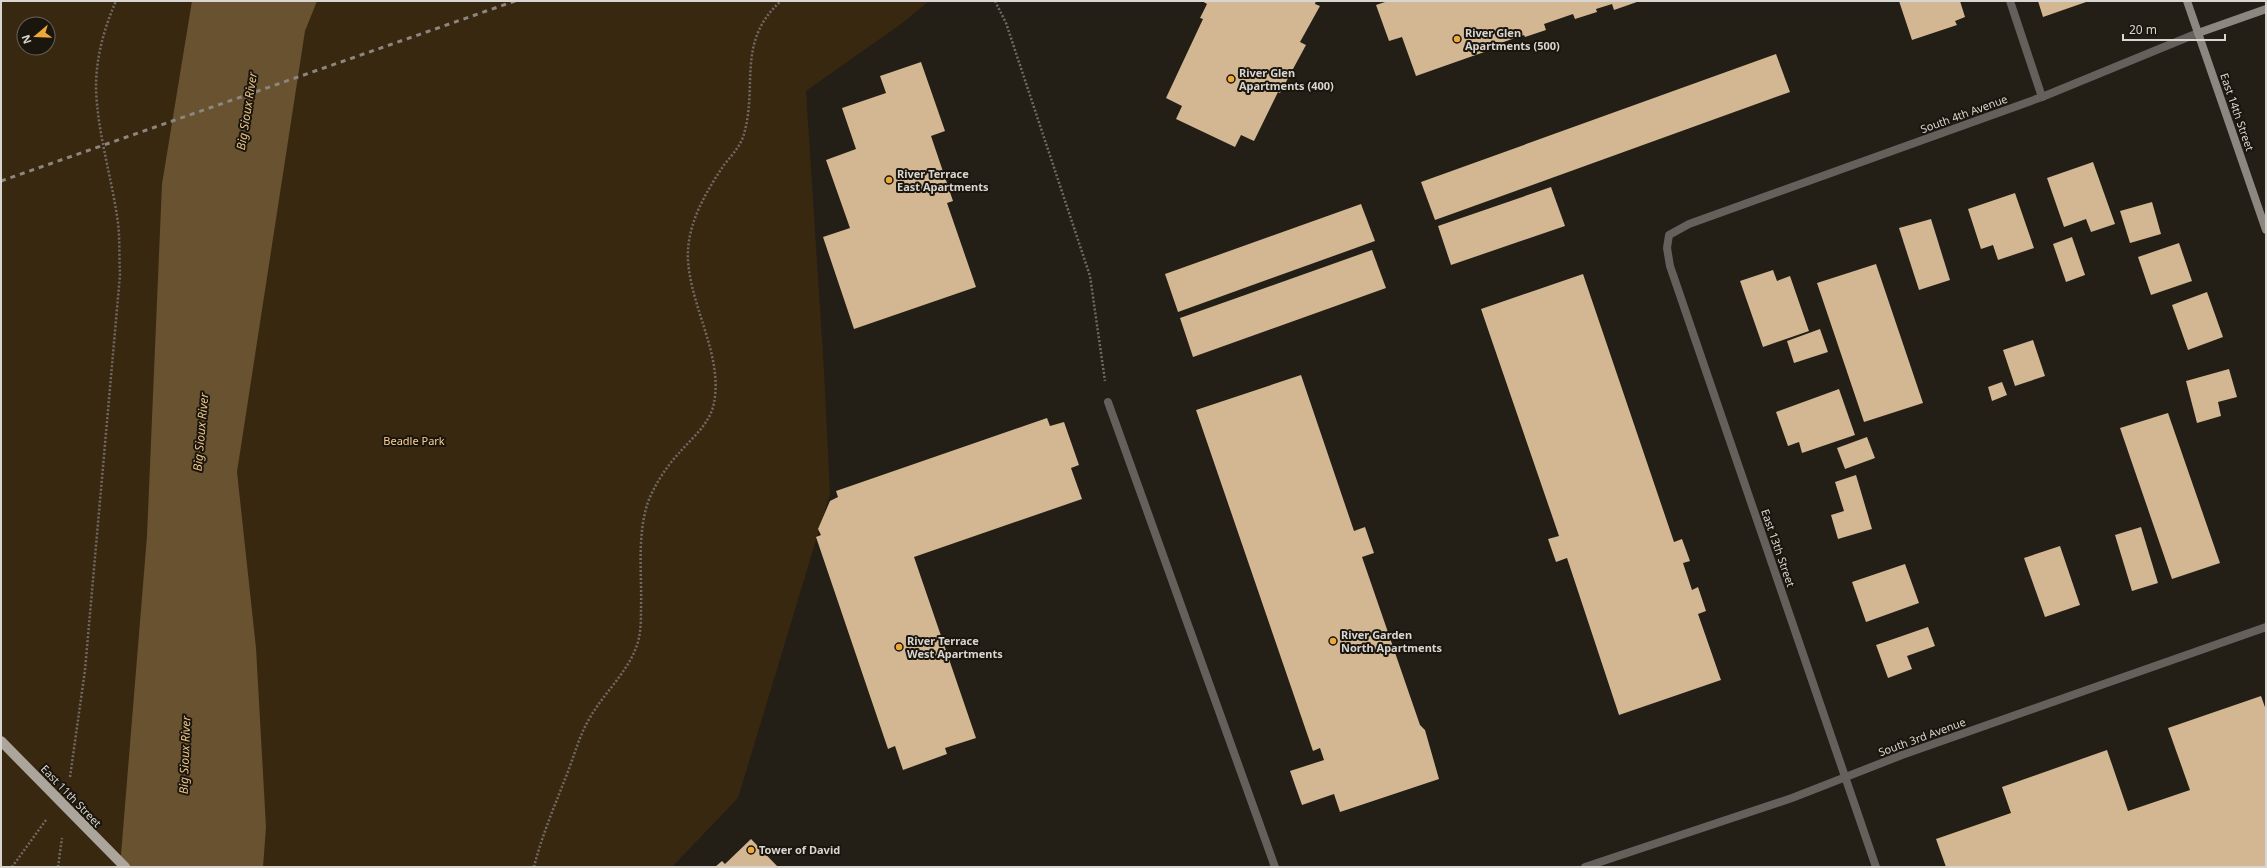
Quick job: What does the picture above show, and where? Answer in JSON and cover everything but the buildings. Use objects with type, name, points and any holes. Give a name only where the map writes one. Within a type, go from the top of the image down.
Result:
[{"type":"main road","name":"East 14th Street","points":[[2187,1],[2266,230]]},
{"type":"main road","name":"South 4th Avenue","points":[[2198,33],[2266,9]]},
{"type":"main road","name":"East 11th Street","points":[[1,741],[125,867]]},
{"type":"street","points":[[2010,1],[2042,97]]},
{"type":"street","name":"South 4th Avenue","points":[[1669,235],[1689,224],[2042,97],[2198,33]]},
{"type":"street","name":"East 13th Street","points":[[1669,235],[1667,248],[1670,266],[1876,867]]},
{"type":"street","points":[[1108,402],[1275,867]]},
{"type":"street","name":"South 3rd Avenue","points":[[1584,867],[1792,798],[1845,776],[2266,627]]},
{"type":"path","points":[[69,783],[85,670],[120,275],[118,224],[98,113],[96,86],[98,60],[107,22],[116,1]]},
{"type":"path","points":[[534,867],[540,842],[588,722],[604,696],[628,666],[639,641],[642,593],[640,556],[642,529],[647,504],[659,480],[676,455],[704,425],[714,405],[715,379],[712,358],[692,288],[688,259],[690,232],[702,202],[741,142],[750,106],[748,79],[751,50],[762,25],[781,1]]},
{"type":"path","points":[[994,1],[1006,23],[1090,276],[1108,402]]},
{"type":"path","points":[[12,867],[49,816]]},
{"type":"green space","name":"Beadle Park","points":[[1,1],[929,1],[901,24],[806,91],[824,370],[830,494],[738,798],[672,867],[1,867]]},
{"type":"water","name":"Big Sioux River","points":[[192,1],[317,1],[305,31],[237,472],[256,648],[266,827],[263,867],[120,867],[147,536],[162,184]]},
{"type":"railway","points":[[1,181],[515,1]]},
{"type":"place","name":"River Glen Apartments (500)","points":[[1457,39]]},
{"type":"place","name":"River Glen Apartments (400)","points":[[1231,79]]},
{"type":"place","name":"River Terrace East Apartments","points":[[889,180]]},
{"type":"place","name":"River Garden North Apartments","points":[[1333,641]]},
{"type":"place","name":"River Terrace West Apartments","points":[[899,647]]},
{"type":"place","name":"Tower of David","points":[[751,850]]}]
